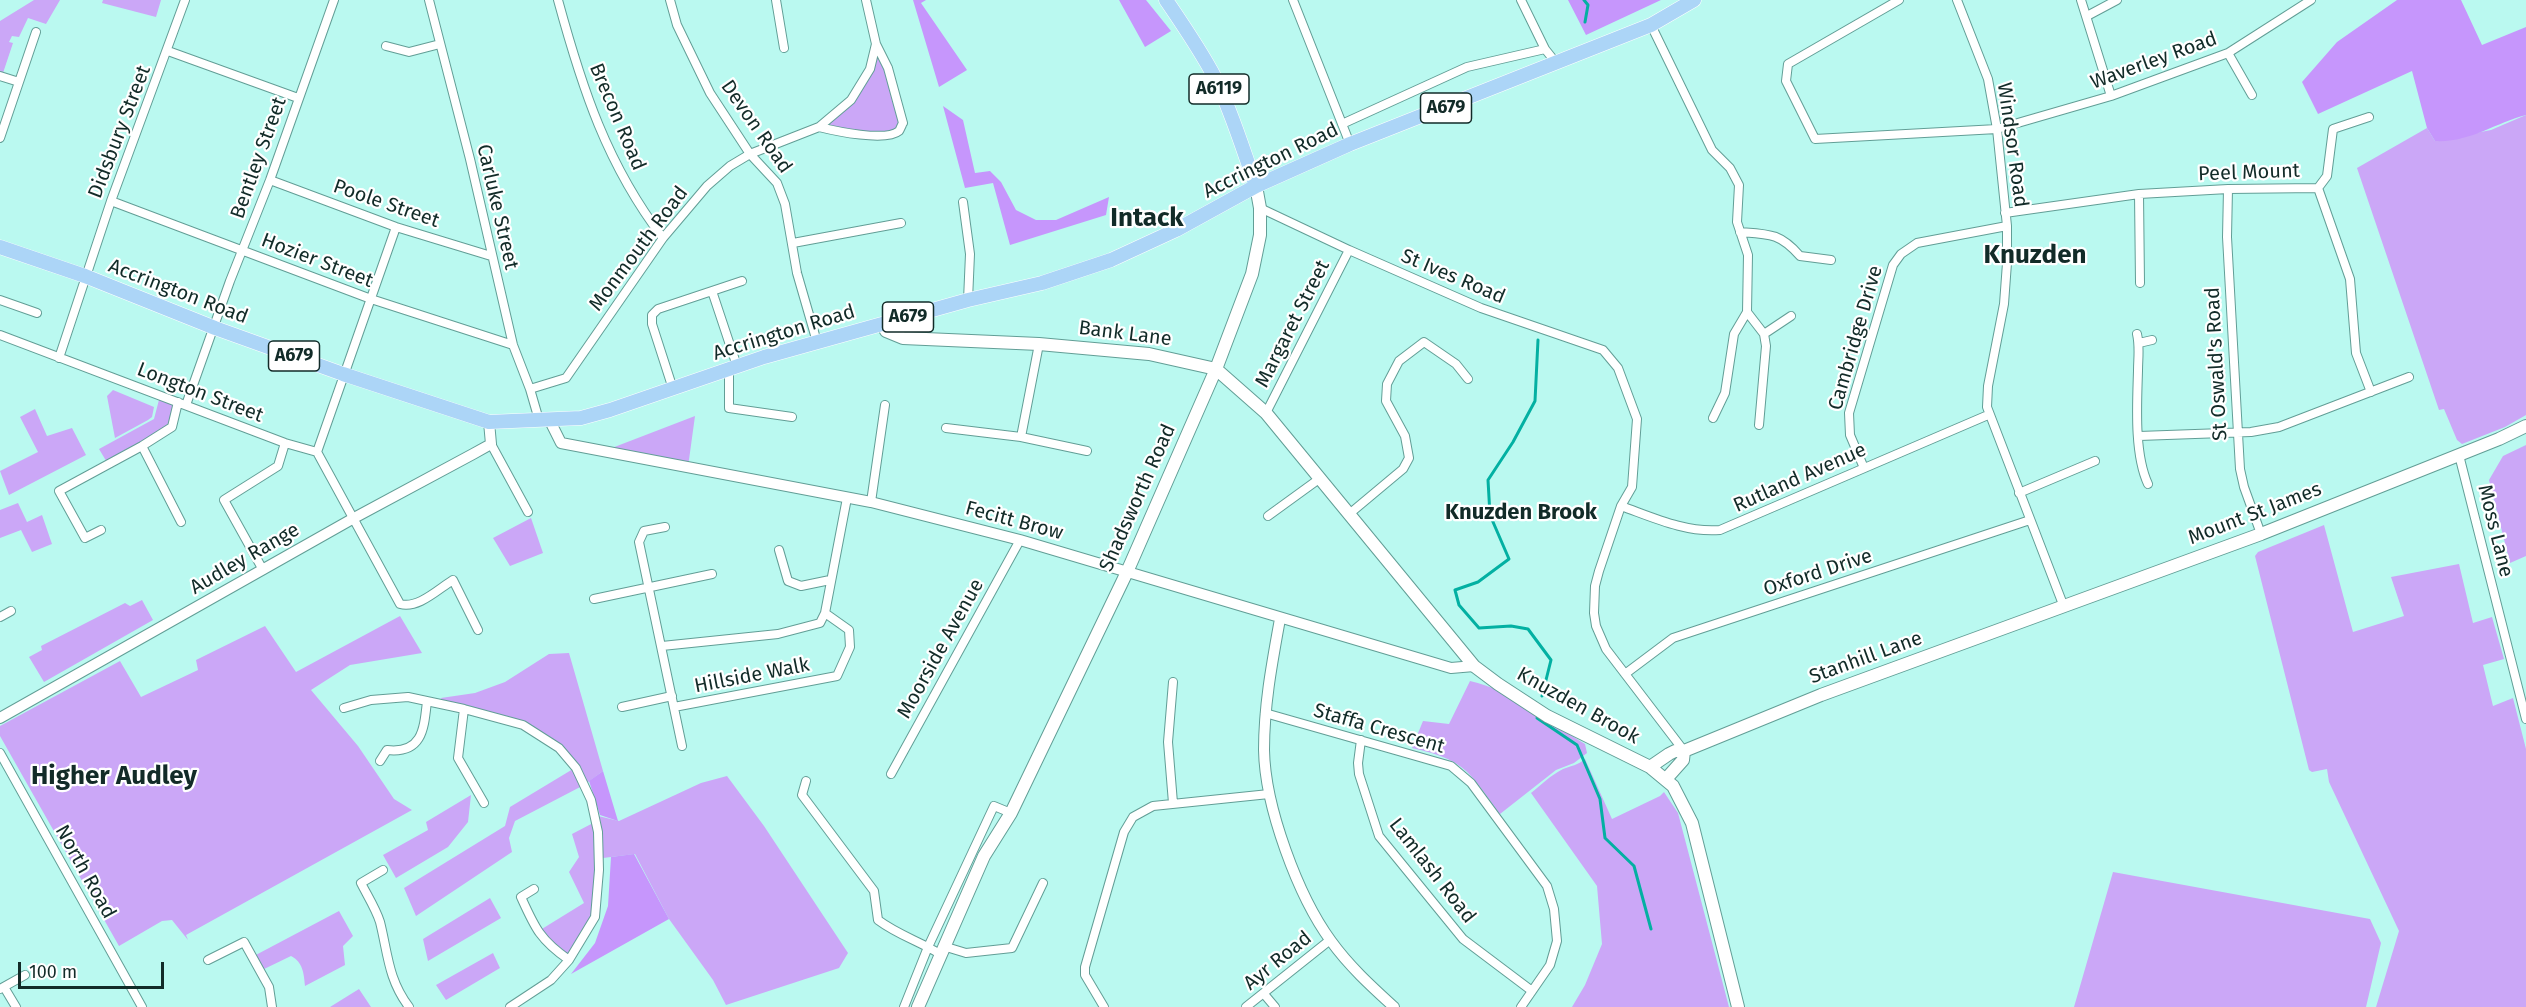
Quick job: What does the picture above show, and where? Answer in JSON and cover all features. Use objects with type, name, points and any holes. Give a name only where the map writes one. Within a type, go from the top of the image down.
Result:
[{"type":"main road","name":"A6119","points":[[1166,0],[1193,40],[1215,80],[1256,186]]},
{"type":"main road","name":"Accrington Road","points":[[0,248],[86,276],[215,328],[343,374],[489,422],[581,418],[817,342],[968,300],[1042,283],[1111,260],[1176,230],[1256,186],[1350,144],[1651,25],[1694,0]]},
{"type":"main road","name":"Shadsworth Road","points":[[918,1007],[984,856],[1011,813],[1127,572],[1216,369],[1252,274],[1260,235],[1260,208],[1256,186]]},
{"type":"main road","name":"Bank Lane","points":[[883,324],[886,331],[903,338],[1039,344],[1149,354],[1216,369],[1266,413],[1474,666]]},
{"type":"main road","points":[[2459,455],[2526,426]]},
{"type":"main road","name":"Mount St James","points":[[2064,607],[2261,534],[2459,455]]},
{"type":"main road","name":"Stanhill Lane","points":[[1650,767],[1669,754],[1684,751],[1821,695],[2064,607]]},
{"type":"main road","name":"Knuzden Brook","points":[[1474,666],[1547,716],[1650,767],[1666,778]]},
{"type":"main road","points":[[1684,751],[1683,760],[1666,778],[1678,793],[1692,823],[1738,1007]]},
{"type":"street","name":"Didsbury Street","points":[[59,358],[111,201],[185,0]]},
{"type":"street","name":"Bentley Street","points":[[101,530],[85,538],[60,491],[142,447],[172,427],[215,328],[334,0]]},
{"type":"street","name":"Carluke Street","points":[[429,0],[470,159],[513,345],[544,421]]},
{"type":"street","name":"Brecon Road","points":[[558,0],[586,96],[616,164],[644,214],[663,238]]},
{"type":"street","name":"Devon Road","points":[[670,0],[677,25],[710,93],[750,154],[777,183],[785,204],[797,273],[817,342]]},
{"type":"street","points":[[776,0],[784,48]]},
{"type":"street","name":"Monmouth Road","points":[[819,127],[847,134],[890,135],[899,131],[903,123],[888,68],[876,44],[866,0]]},
{"type":"street","points":[[1293,0],[1350,144]]},
{"type":"street","points":[[1521,0],[1545,49],[1557,63]]},
{"type":"street","name":"Waverley Road","points":[[1899,0],[1788,64],[1786,81],[1815,138],[1997,129],[2111,96],[2228,53],[2311,0]]},
{"type":"street","name":"Windsor Road","points":[[1957,0],[1988,79],[1997,129],[2007,226],[2004,304],[1988,386],[1989,415],[2064,607]]},
{"type":"street","points":[[2081,0],[2111,96]]},
{"type":"street","points":[[2087,16],[2117,0]]},
{"type":"street","points":[[1651,25],[1712,150],[1730,168],[1739,185],[1737,222],[1748,255],[1747,312],[1734,334],[1725,393],[1713,418]]},
{"type":"street","points":[[0,138],[36,32]]},
{"type":"street","points":[[386,45],[409,52],[440,44]]},
{"type":"street","name":"Monmouth Road","points":[[530,389],[566,378],[663,238],[707,186],[729,165],[750,154],[819,127],[851,100],[870,69],[876,44]]},
{"type":"street","name":"Accrington Road","points":[[1342,124],[1467,67],[1545,49]]},
{"type":"street","points":[[168,51],[298,98]]},
{"type":"street","points":[[2228,53],[2252,95]]},
{"type":"street","points":[[0,76],[19,82]]},
{"type":"street","points":[[2318,188],[2327,176],[2333,129],[2369,117]]},
{"type":"street","name":"Poole Street","points":[[270,180],[396,227],[491,256]]},
{"type":"street","name":"Peel Mount","points":[[2005,213],[2139,194],[2228,189],[2318,188],[2350,279],[2356,353],[2371,392]]},
{"type":"street","name":"St Oswald's Road","points":[[2228,189],[2227,237],[2237,433],[2244,487],[2261,534]]},
{"type":"street","points":[[2139,194],[2140,283]]},
{"type":"street","name":"Hozier Street","points":[[111,201],[371,300],[513,345]]},
{"type":"street","points":[[963,202],[970,254],[968,300]]},
{"type":"street","name":"St Ives Road","points":[[1260,208],[1348,250],[1481,308],[1602,350],[1618,368],[1637,419],[1632,487],[1621,506],[1599,571],[1593,602],[1596,626],[1615,662],[1684,751]]},
{"type":"street","points":[[793,243],[901,223]]},
{"type":"street","name":"Cambridge Drive","points":[[1864,468],[1850,435],[1849,413],[1893,265],[1901,255],[1917,243],[2007,226]]},
{"type":"street","points":[[396,227],[316,452],[400,604],[409,606],[419,602],[453,580],[478,630]]},
{"type":"street","points":[[1740,232],[1772,234],[1788,242],[1800,256],[1831,260]]},
{"type":"street","name":"Margaret Street","points":[[1266,413],[1348,250]]},
{"type":"street","points":[[673,389],[652,324],[652,315],[658,309],[742,281]]},
{"type":"street","points":[[712,291],[733,368],[729,408],[792,417]]},
{"type":"street","points":[[0,300],[37,313]]},
{"type":"street","points":[[1747,312],[1764,334],[1766,346],[1759,424]]},
{"type":"street","points":[[1764,334],[1791,316]]},
{"type":"street","name":"Longton Street","points":[[0,335],[285,443],[316,452]]},
{"type":"street","points":[[2148,484],[2143,474],[2139,436],[2138,338],[2152,340]]},
{"type":"street","points":[[1348,514],[1402,469],[1409,458],[1405,436],[1386,401],[1387,384],[1399,361],[1424,342],[1456,364],[1468,379]]},
{"type":"street","points":[[1021,437],[1039,344]]},
{"type":"street","points":[[2139,436],[2237,433],[2279,427],[2409,377]]},
{"type":"street","points":[[871,501],[885,405]]},
{"type":"street","name":"Rutland Avenue","points":[[1621,506],[1678,526],[1709,531],[1720,530],[1989,415]]},
{"type":"street","name":"Fecitt Brow","points":[[544,421],[561,443],[871,501],[1020,540],[1451,669],[1474,666]]},
{"type":"street","points":[[489,422],[491,444],[528,512]]},
{"type":"street","points":[[946,428],[1021,437],[1087,451]]},
{"type":"street","points":[[263,570],[224,500],[278,466],[285,443]]},
{"type":"street","name":"Audley Range","points":[[0,718],[354,518],[491,444]]},
{"type":"street","points":[[142,447],[181,522]]},
{"type":"street","name":"Moss Lane","points":[[2459,455],[2526,719]]},
{"type":"street","points":[[2019,492],[2077,465],[2095,461]]},
{"type":"street","points":[[1268,516],[1319,479]]},
{"type":"street","points":[[662,646],[778,634],[820,623],[825,613],[847,498]]},
{"type":"street","name":"Oxford Drive","points":[[1625,674],[1673,638],[2030,520]]},
{"type":"street","points":[[665,527],[644,531],[639,542],[681,746]]},
{"type":"street","name":"Moorside Avenue","points":[[891,774],[1020,540]]},
{"type":"street","points":[[779,550],[788,580],[801,586],[830,580]]},
{"type":"street","points":[[594,599],[712,574]]},
{"type":"street","points":[[0,617],[11,612]]},
{"type":"street","name":"Hillside Walk","points":[[674,707],[837,676],[850,647],[849,630],[825,613]]},
{"type":"street","points":[[1280,619],[1267,689],[1264,753],[1269,794],[1277,827],[1311,907],[1330,940],[1362,978],[1394,1007]]},
{"type":"street","points":[[1173,682],[1168,742],[1173,803]]},
{"type":"street","points":[[622,707],[672,696]]},
{"type":"street","points":[[344,708],[381,699],[408,697],[523,724],[559,748],[576,768],[591,800],[598,832],[599,870],[595,917],[569,960],[551,980],[510,1007]]},
{"type":"street","points":[[380,761],[387,750],[398,752],[415,744],[424,732],[427,701]]},
{"type":"street","points":[[464,709],[459,758],[484,803]]},
{"type":"street","name":"Staffa Crescent","points":[[1265,713],[1451,766],[1472,783],[1547,886],[1554,909],[1557,941],[1550,965],[1521,1007]]},
{"type":"street","name":"Lamlash Road","points":[[1362,740],[1359,774],[1379,836],[1463,939],[1532,991]]},
{"type":"street","name":"North Road","points":[[0,753],[142,1007]]},
{"type":"street","points":[[806,781],[802,795],[874,891],[878,920],[897,934],[941,950],[966,953],[1012,948],[1043,883]]},
{"type":"street","points":[[1104,1007],[1085,975],[1085,968],[1124,832],[1129,823],[1138,813],[1153,806],[1269,794]]},
{"type":"street","points":[[904,1007],[928,947],[994,806],[1011,813]]},
{"type":"street","points":[[383,870],[361,883],[380,921],[387,962],[394,982],[409,1007]]},
{"type":"street","points":[[534,889],[520,897],[534,926],[552,948],[569,960]]},
{"type":"street","name":"Ayr Road","points":[[1246,1007],[1330,940]]},
{"type":"street","points":[[208,960],[244,942],[269,987],[272,1007]]},
{"type":"street","points":[[16,1007],[2,988],[25,975]]},
{"type":"street","points":[[1264,994],[1275,1007]]},
{"type":"shaded area","points":[[34,0],[60,0],[46,24],[28,18],[19,37],[12,36],[9,42],[13,43],[3,73],[0,72],[0,21]]},
{"type":"shaded area","points":[[103,0],[161,0],[156,17],[102,3]]},
{"type":"shaded area","points":[[913,0],[926,0],[921,3],[967,70],[939,87]]},
{"type":"shaded area","points":[[1119,0],[1146,0],[1171,31],[1145,47]]},
{"type":"shaded area","points":[[1568,0],[1661,0],[1586,35]]},
{"type":"shaded area","points":[[2397,0],[2461,0],[2482,45],[2526,27],[2526,115],[2471,136],[2435,141],[2427,128],[2412,71],[2318,114],[2302,82],[2337,42]]},
{"type":"shaded area","points":[[876,44],[903,123],[890,135],[819,127],[832,118],[870,69]]},
{"type":"shaded area","points":[[943,106],[963,120],[975,173],[990,171],[1001,182],[1016,210],[1036,220],[1056,220],[1109,197],[1106,215],[1010,245],[993,183],[965,188]]},
{"type":"shaded area","points":[[2526,115],[2526,415],[2505,427],[2462,444],[2457,440],[2444,409],[2439,410],[2357,168],[2427,128],[2435,141],[2491,130]]},
{"type":"shaded area","points":[[113,390],[154,407],[152,417],[115,438],[107,396]]},
{"type":"shaded area","points":[[160,396],[178,402],[172,427],[108,464],[99,449],[154,419]]},
{"type":"shaded area","points":[[35,409],[47,436],[72,428],[86,455],[9,495],[0,471],[38,452],[20,417]]},
{"type":"shaded area","points":[[695,416],[688,467],[604,451]]},
{"type":"shaded area","points":[[2526,445],[2526,556],[2510,563],[2489,480],[2503,456]]},
{"type":"shaded area","points":[[18,503],[27,522],[42,515],[52,544],[32,552],[21,530],[0,538],[0,510]]},
{"type":"shaded area","points":[[531,518],[543,553],[510,566],[493,538]]},
{"type":"shaded area","points":[[2324,525],[2353,632],[2404,616],[2391,577],[2459,564],[2473,623],[2492,617],[2504,659],[2483,665],[2493,706],[2513,698],[2526,749],[2526,1007],[2376,1007],[2399,931],[2329,782],[2327,769],[2312,772],[2309,770],[2255,556],[2258,552]]},
{"type":"shaded area","points":[[142,600],[153,620],[44,682],[29,657],[42,650],[41,646],[125,603],[130,606]]},
{"type":"shaded area","points":[[400,616],[422,653],[350,665],[311,690],[358,746],[394,799],[412,810],[186,935],[188,940],[172,920],[162,921],[119,946],[0,736],[0,726],[120,661],[141,697],[198,670],[196,660],[265,626],[296,672]]},
{"type":"shaded area","points":[[569,653],[603,771],[584,785],[515,821],[509,838],[512,852],[416,916],[404,888],[505,826],[510,807],[573,769],[559,748],[523,725],[444,705],[441,698],[475,693],[505,682],[549,654]]},
{"type":"shaded area","points":[[1470,681],[1485,685],[1515,699],[1585,744],[1587,753],[1574,763],[1556,770],[1500,814],[1465,770],[1444,757],[1412,748],[1423,721],[1449,724]]},
{"type":"shaded area","points":[[1585,759],[1612,819],[1664,792],[1678,813],[1729,1007],[1572,1007],[1585,985],[1602,944],[1597,886],[1531,793],[1559,771]]},
{"type":"shaded area","points":[[603,771],[618,821],[600,815],[589,781]]},
{"type":"shaded area","points":[[727,776],[764,826],[848,953],[839,968],[726,1005],[713,980],[669,919],[635,854],[603,858],[595,917],[569,960],[537,932],[584,903],[569,872],[579,857],[572,834],[595,822],[594,815],[619,821],[701,783]]},
{"type":"shaded area","points":[[471,795],[468,822],[448,847],[396,878],[383,855],[428,830],[426,822]]},
{"type":"shaded area","points":[[634,854],[669,919],[571,974],[595,943],[608,906],[611,857]]},
{"type":"shaded area","points":[[2113,872],[2370,919],[2381,943],[2366,1007],[2074,1007]]},
{"type":"shaded area","points":[[490,898],[501,918],[428,961],[423,939]]},
{"type":"shaded area","points":[[339,911],[353,936],[343,946],[345,965],[305,986],[300,965],[291,956],[260,971],[252,957]]},
{"type":"shaded area","points":[[493,953],[500,968],[446,1000],[436,985]]},
{"type":"shaded area","points":[[359,989],[371,1007],[330,1007]]},
{"type":"waterway","points":[[1584,0],[1588,5],[1585,22]]},
{"type":"waterway","name":"Knuzden Brook","points":[[1538,340],[1535,401],[1513,442],[1488,480],[1490,515],[1509,559],[1478,582],[1455,590],[1459,605],[1479,628],[1511,626],[1528,629],[1551,660],[1542,696]]},
{"type":"waterway","name":"Knuzden Brook","points":[[1537,718],[1577,745],[1600,799],[1605,838],[1634,866],[1651,929]]},
{"type":"district","name":"Intack","points":[[1147,219]]},
{"type":"district","name":"Knuzden","points":[[2035,256]]},
{"type":"district","name":"Knuzden Brook","points":[[1521,513]]},
{"type":"district","name":"Higher Audley","points":[[114,777]]}]
